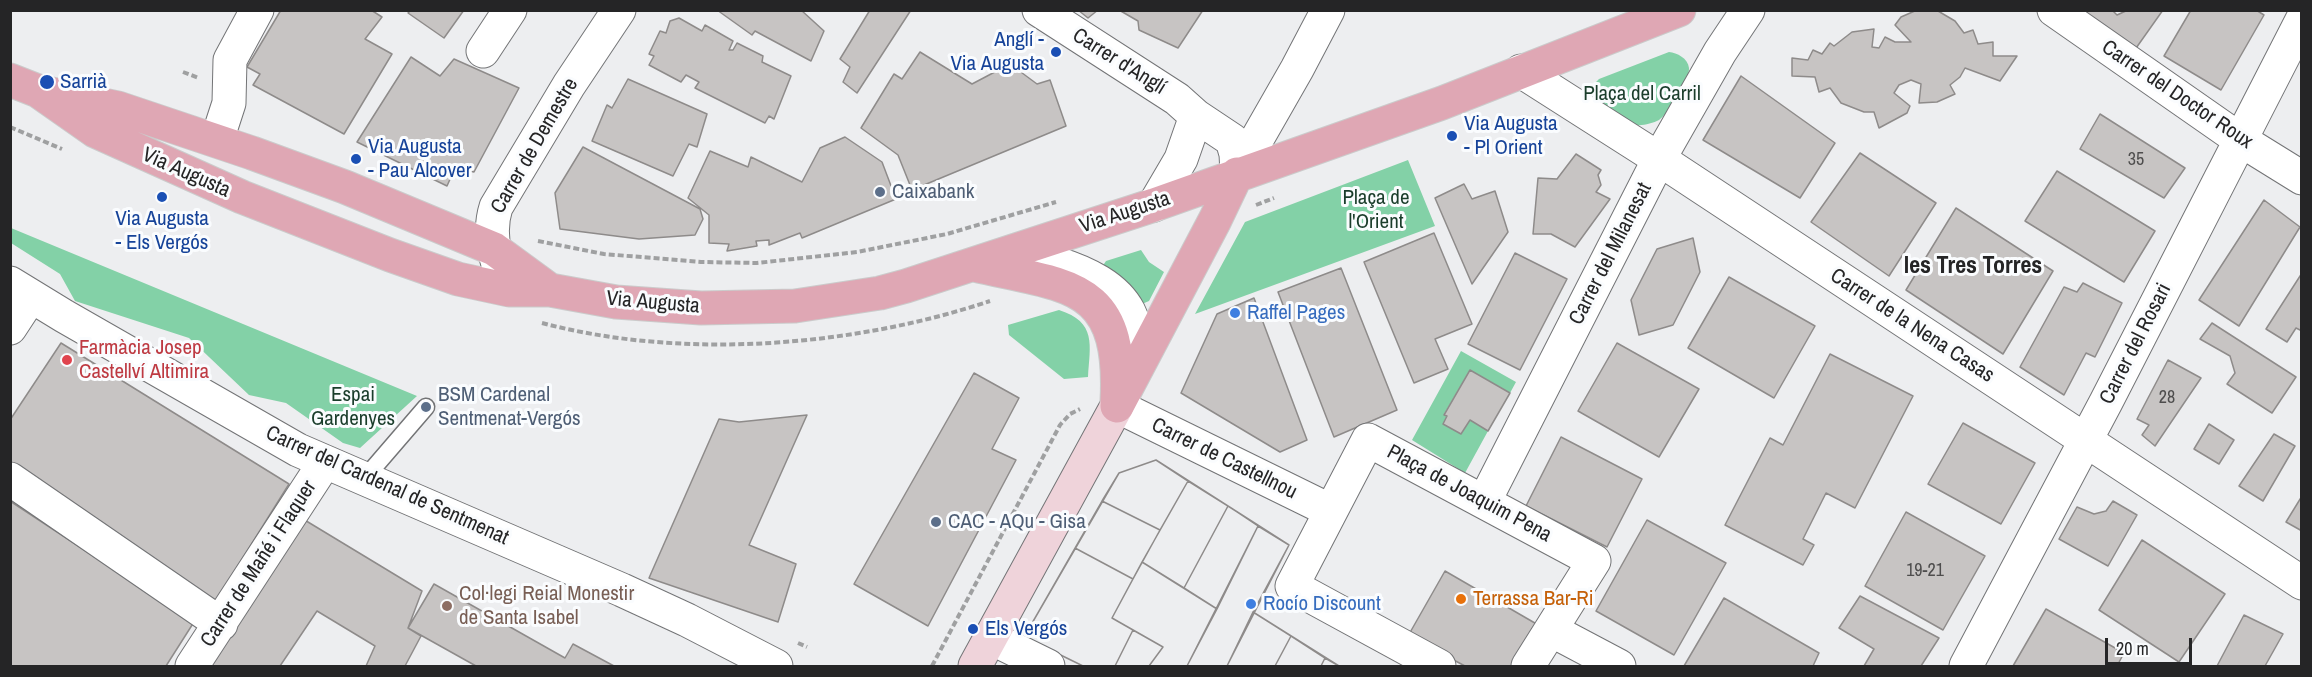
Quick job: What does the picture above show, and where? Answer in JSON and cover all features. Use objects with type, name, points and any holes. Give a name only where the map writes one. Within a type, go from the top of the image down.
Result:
[{"type":"main road","name":"Via Augusta","points":[[24,85],[96,131],[242,197],[439,272],[508,291],[550,290],[616,302],[701,308],[795,306],[880,293],[974,265],[1082,227],[1154,205],[1442,103],[1679,10]]},
{"type":"main road","name":"Via Augusta","points":[[24,85],[118,108],[345,187],[494,249],[550,290]]},
{"type":"main road","points":[[1102,407],[1215,220],[1237,174]]},
{"type":"main road","points":[[974,265],[1056,283],[1093,303],[1105,316],[1116,348],[1118,364],[1102,407]]},
{"type":"street","points":[[218,70],[257,10]]},
{"type":"street","points":[[483,51],[510,10]]},
{"type":"street","name":"Carrer de Demestre","points":[[508,291],[494,249],[492,222],[496,207],[569,85],[619,10]]},
{"type":"street","name":"Carrer d'Anglí","points":[[1039,10],[1177,99],[1196,116],[1232,140],[1236,154],[1237,174]]},
{"type":"street","points":[[1237,174],[1328,10]]},
{"type":"street","name":"Carrer del Milanesat","points":[[1484,502],[1659,159],[1720,52],[1748,10]]},
{"type":"street","name":"Carrer del Doctor Roux","points":[[2054,10],[2239,139],[2301,178]]},
{"type":"street","name":"Carrer del Rosari","points":[[1966,666],[2086,441],[2301,20]]},
{"type":"street","name":"Via Augusta","points":[[217,141],[229,102],[218,70]]},
{"type":"street","name":"Carrer de la Nena Casas","points":[[1521,71],[1659,159],[2301,584]]},
{"type":"street","points":[[1154,205],[1181,159],[1196,116]]},
{"type":"street","points":[[975,666],[991,638],[1102,407],[1131,373],[1135,356],[1136,341],[1132,320],[1125,304],[1111,289],[1057,262],[1012,252]]},
{"type":"street","points":[[10,328],[21,290]]},
{"type":"street","name":"Carrer del Cardenal de Sentmenat","points":[[21,290],[223,409],[298,450],[622,590],[687,620],[776,666]]},
{"type":"street","name":"Carrer de Castellnou","points":[[1102,407],[1331,511]]},
{"type":"street","name":"Plaça de Joaquim Pena","points":[[1439,666],[1396,656],[1292,586],[1368,440],[1594,561],[1528,666]]},
{"type":"street","name":"Carrer de Mañé i Flaquer","points":[[192,666],[325,462]]},
{"type":"street","points":[[10,479],[221,624]]},
{"type":"street","points":[[1551,630],[1619,666]]},
{"type":"street","points":[[991,638],[1048,666]]},
{"type":"lane","points":[[364,479],[426,407]]},
{"type":"path","points":[[183,72],[218,70]]},
{"type":"path","name":"Via Augusta","points":[[531,238],[604,254],[701,262],[757,263],[857,252],[947,234],[1061,200]]},
{"type":"path","points":[[932,666],[1060,425],[1070,414],[1102,407]]},
{"type":"green space","name":"Plaça del Carril","points":[[1669,52],[1684,59],[1689,68],[1678,96],[1659,120],[1645,125],[1631,124],[1591,100],[1592,86],[1599,79]]},
{"type":"green space","name":"Plaça de l'Orient","points":[[1408,160],[1435,226],[1195,314],[1245,222]]},
{"type":"green space","name":"Espai Gardenyes","points":[[10,228],[417,396],[360,448],[343,443],[286,403],[249,395],[189,338],[75,301],[60,274],[11,243]]},
{"type":"green space","points":[[1141,250],[1149,262],[1164,272],[1149,301],[1142,304],[1104,268],[1106,261]]},
{"type":"green space","points":[[1059,310],[1080,321],[1085,328],[1090,345],[1088,377],[1064,379],[1009,335],[1008,325]]},
{"type":"green space","points":[[1461,351],[1516,382],[1510,393],[1470,370],[1444,414],[1447,416],[1443,424],[1461,434],[1470,420],[1488,431],[1465,473],[1412,440]]},
{"type":"building","points":[[281,10],[371,10],[382,17],[365,39],[392,54],[344,134],[253,85],[260,74],[247,67]]},
{"type":"building","points":[[411,10],[464,10],[444,38],[408,13]]},
{"type":"building","points":[[717,10],[801,10],[824,31],[811,61],[755,31],[752,35]]},
{"type":"building","points":[[870,10],[911,10],[857,93],[843,82],[850,67],[840,59]]},
{"type":"building","points":[[1078,10],[1098,10],[1088,18]]},
{"type":"building","points":[[1119,10],[1203,10],[1178,48],[1139,30],[1138,21]]},
{"type":"building","points":[[1917,10],[1938,11],[1955,21],[1964,33],[1973,30],[1978,44],[1993,42],[1993,56],[2017,56],[2000,81],[1965,68],[1960,77],[1950,85],[1955,94],[1937,102],[1919,103],[1921,84],[1911,80],[1899,85],[1894,93],[1910,106],[1907,113],[1879,128],[1874,112],[1864,112],[1841,103],[1830,88],[1819,92],[1815,77],[1792,76],[1792,58],[1808,60],[1813,50],[1822,54],[1830,43],[1834,46],[1852,32],[1874,29],[1872,47],[1879,48],[1885,37],[1895,42],[1911,42],[1895,25],[1901,17]]},
{"type":"building","points":[[2076,10],[2112,10],[2117,15],[2128,10],[2163,10],[2134,51]]},
{"type":"building","points":[[2191,10],[2256,10],[2264,15],[2221,90],[2164,56]]},
{"type":"building","points":[[679,18],[702,31],[705,25],[733,41],[729,50],[733,50],[737,43],[763,56],[762,62],[791,76],[774,119],[769,116],[765,123],[695,88],[699,82],[686,75],[681,82],[649,65],[654,56],[649,54],[660,31],[666,33],[670,21]]},
{"type":"building","points":[[920,52],[972,84],[1010,64],[1037,84],[1050,80],[1066,126],[912,190],[898,155],[861,128],[894,74],[902,79]]},
{"type":"building","points":[[411,57],[440,76],[454,59],[519,88],[474,172],[455,168],[447,186],[357,142]]},
{"type":"building","points":[[1741,76],[1835,143],[1800,198],[1703,140]]},
{"type":"building","points":[[628,79],[707,114],[697,147],[689,144],[673,176],[592,141],[607,105],[612,108]]},
{"type":"building","points":[[2100,114],[2185,168],[2164,198],[2080,149]]},
{"type":"building","points":[[845,137],[882,162],[896,199],[802,238],[800,233],[769,245],[769,240],[756,241],[757,246],[727,251],[729,244],[709,243],[709,215],[688,198],[710,151],[748,167],[751,157],[802,182],[820,148]]},
{"type":"building","points":[[583,147],[700,209],[703,219],[695,235],[639,239],[560,229],[555,193]]},
{"type":"building","points":[[1860,153],[1936,203],[1889,276],[1811,222]]},
{"type":"building","points":[[1576,154],[1601,170],[1598,175],[1601,185],[1596,192],[1610,199],[1575,247],[1551,234],[1533,234],[1538,178],[1557,179]]},
{"type":"building","points":[[2057,171],[2155,231],[2124,282],[2025,221]]},
{"type":"building","points":[[1464,184],[1472,199],[1495,191],[1508,232],[1472,284],[1435,198]]},
{"type":"building","points":[[2264,200],[2300,227],[2239,326],[2199,300]]},
{"type":"building","points":[[1956,208],[2053,271],[2003,354],[1906,290]]},
{"type":"building","points":[[1434,233],[1472,324],[1435,339],[1448,369],[1414,383],[1364,262]]},
{"type":"building","points":[[1693,238],[1700,272],[1673,325],[1639,335],[1631,300],[1657,249]]},
{"type":"building","points":[[1515,253],[1567,279],[1520,370],[1468,344]]},
{"type":"building","points":[[1341,268],[1397,410],[1334,437],[1278,292]]},
{"type":"building","points":[[2302,273],[2302,331],[2296,328],[2287,342],[2266,329]]},
{"type":"building","points":[[1729,277],[1815,326],[1774,398],[1688,348]]},
{"type":"building","points":[[2083,283],[2122,303],[2095,357],[2086,353],[2064,395],[2020,367],[2064,287],[2077,292]]},
{"type":"building","points":[[1254,298],[1307,440],[1280,452],[1181,393],[1217,314]]},
{"type":"building","points":[[2212,323],[2296,377],[2272,413],[2227,384],[2235,373],[2230,356],[2200,339]]},
{"type":"building","points":[[61,343],[289,484],[216,601],[10,465],[10,420]]},
{"type":"building","points":[[1617,343],[1699,389],[1659,457],[1578,411]]},
{"type":"building","points":[[1830,354],[1913,396],[1855,508],[1826,493],[1803,539],[1814,545],[1803,565],[1725,525],[1770,438],[1783,445]]},
{"type":"building","points":[[2168,360],[2201,378],[2155,446],[2142,435],[2149,425],[2137,419]]},
{"type":"building","points":[[1470,370],[1510,393],[1488,431],[1470,420],[1461,434],[1443,424],[1447,416],[1444,415]]},
{"type":"building","name":"CAC - AQu - Gisa","points":[[974,373],[1019,398],[992,449],[1016,460],[928,626],[854,584]]},
{"type":"building","points":[[807,415],[749,545],[796,564],[778,622],[649,578],[719,419],[739,422]]},
{"type":"building","points":[[1963,423],[2035,463],[2001,524],[1928,484]]},
{"type":"building","points":[[2209,424],[2234,440],[2219,464],[2194,449]]},
{"type":"building","points":[[2274,434],[2295,446],[2263,501],[2239,486]]},
{"type":"building","points":[[1561,437],[1642,479],[1607,547],[1526,506]]},
{"type":"building","points":[[1156,460],[1289,545],[1253,612],[1339,666],[1187,666],[1217,609],[1142,562],[1112,618],[1163,647],[1149,666],[1083,666],[1024,637],[1119,473]]},
{"type":"building","points":[[1156,460],[1188,481],[1160,530],[1102,501],[1119,473]]},
{"type":"building","points":[[1188,481],[1228,506],[1184,588],[1142,562]]},
{"type":"building","points":[[2302,496],[2302,531],[2286,522]]},
{"type":"building","points":[[10,501],[194,622],[166,666],[10,666]]},
{"type":"building","points":[[1102,501],[1160,530],[1133,579],[1075,548]]},
{"type":"building","points":[[2113,501],[2137,515],[2108,566],[2059,539],[2077,507],[2094,514],[2106,511]]},
{"type":"building","points":[[1228,506],[1258,526],[1217,609],[1184,588]]},
{"type":"building","points":[[1906,512],[1985,556],[1943,630],[1865,586]]},
{"type":"building","points":[[303,519],[422,591],[408,628],[421,636],[405,666],[366,666],[375,646],[317,611],[280,666],[204,666]]},
{"type":"building","points":[[1647,520],[1726,563],[1674,655],[1596,611]]},
{"type":"building","points":[[1258,526],[1289,545],[1227,666],[1187,666]]},
{"type":"building","points":[[2142,540],[2225,594],[2179,662],[2099,610]]},
{"type":"building","points":[[1075,548],[1133,579],[1112,618],[1133,630],[1115,666],[1083,666],[1024,637]]},
{"type":"building","name":"Terrassa Bar-Ri","points":[[1445,571],[1540,626],[1518,666],[1465,666],[1408,636]]},
{"type":"building","name":"Col·legi Reial Monestir de Santa Isabel","points":[[434,584],[565,658],[573,644],[614,666],[476,666],[408,628]]},
{"type":"building","points":[[1860,596],[1939,638],[1921,666],[1864,666],[1874,649],[1839,628]]},
{"type":"building","points":[[1724,598],[1819,653],[1813,666],[1684,666]]},
{"type":"building","points":[[2046,609],[2124,653],[2117,666],[2013,666]]},
{"type":"building","points":[[1253,612],[1291,636],[1275,666],[1227,666]]},
{"type":"building","points":[[2244,615],[2283,634],[2265,666],[2217,666]]},
{"type":"building","points":[[1133,630],[1163,647],[1149,666],[1115,666]]},
{"type":"building","points":[[1291,636],[1325,658],[1321,666],[1275,666]]},
{"type":"building","points":[[1325,658],[1339,666],[1321,666]]},
{"type":"place","name":"Anglí - Via Augusta","points":[[1056,52]]},
{"type":"place","name":"Sarrià","points":[[47,82]]},
{"type":"place","name":"Via Augusta - Pl Orient","points":[[1452,136]]},
{"type":"place","name":"Via Augusta - Pau Alcover","points":[[356,159]]},
{"type":"place","name":"Caixabank","points":[[880,192]]},
{"type":"place","name":"Via Augusta - Els Vergós","points":[[162,197]]},
{"type":"place","name":"Raffel Pages","points":[[1235,313]]},
{"type":"place","name":"Farmàcia Josep Castellví Altimira","points":[[67,360]]},
{"type":"place","name":"BSM Cardenal Sentmenat-Vergós","points":[[426,407]]},
{"type":"place","name":"CAC - AQu - Gisa","points":[[936,522]]},
{"type":"place","name":"Terrassa Bar-Ri","points":[[1461,599]]},
{"type":"place","name":"Rocío Discount","points":[[1251,604]]},
{"type":"place","name":"Col·legi Reial Monestir de Santa Isabel","points":[[447,606]]},
{"type":"place","name":"Els Vergós","points":[[973,629]]},
{"type":"district","name":"les Tres Torres","points":[[1973,267]]}]
